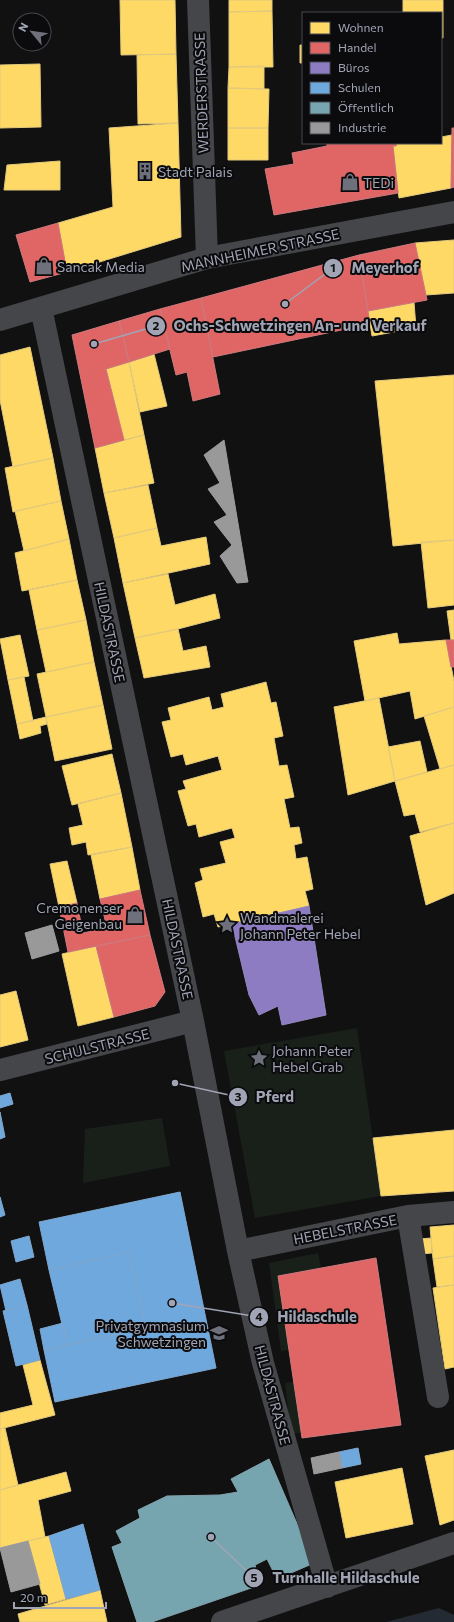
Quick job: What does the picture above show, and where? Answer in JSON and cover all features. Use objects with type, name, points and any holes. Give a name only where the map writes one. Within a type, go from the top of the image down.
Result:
[{"type":"street","name":"WERDERSTRASSE","points":[[198,0],[207,258]]},
{"type":"street","name":"MANNHEIMER STRASSE","points":[[0,320],[207,258],[454,212]]},
{"type":"street","name":"HILDASTRASSE","points":[[41,308],[193,1021],[238,1251],[263,1363],[326,1587]]},
{"type":"street","name":"SCHULSTRASSE","points":[[0,1070],[193,1021]]},
{"type":"street","name":"HEBELSTRASSE","points":[[238,1251],[408,1216],[454,1212]]},
{"type":"street","points":[[408,1216],[438,1397]]},
{"type":"street","points":[[222,1622],[454,1543]]},
{"type":"shaded area","points":[[357,1028],[381,1196],[255,1218],[224,1051]]},
{"type":"shaded area","points":[[162,1118],[170,1166],[83,1183],[85,1129]]},
{"type":"shaded area","points":[[318,1253],[321,1268],[278,1276],[289,1350],[281,1351],[269,1263]]},
{"type":"shaded area","points":[[294,1382],[302,1433],[291,1434],[285,1383]]},
{"type":"shaded area","points":[[439,1608],[454,1615],[454,1622],[386,1622]]},
{"type":"building: Wohnen","points":[[120,0],[175,0],[176,54],[121,55]]},
{"type":"building: Wohnen","points":[[229,0],[272,0],[272,11],[229,12]]},
{"type":"building: Wohnen","points":[[403,0],[443,0],[443,38],[442,12],[403,12]]},
{"type":"building: Wohnen","points":[[272,11],[273,67],[229,67],[229,12]]},
{"type":"building: Wohnen","points":[[300,45],[302,45],[302,63],[300,63]]},
{"type":"building: Wohnen","points":[[176,54],[178,123],[138,124],[137,55]]},
{"type":"building: Wohnen","points":[[40,64],[41,127],[0,128],[0,65]]},
{"type":"building: Wohnen","points":[[264,66],[264,89],[228,88],[229,67]]},
{"type":"building: Wohnen","points":[[228,88],[269,89],[268,128],[228,128]]},
{"type":"building: Wohnen","name":"Stadt Palais","points":[[178,123],[181,237],[67,272],[58,223],[113,207],[109,128]]},
{"type":"building: Wohnen","points":[[228,128],[268,128],[268,160],[228,160]]},
{"type":"building: Wohnen","points":[[452,135],[451,188],[399,198],[393,146],[396,146],[397,144],[442,144],[442,137]]},
{"type":"building: Wohnen","points":[[60,161],[60,190],[4,190],[7,165]]},
{"type":"building: Wohnen","points":[[454,240],[454,293],[426,295],[415,243]]},
{"type":"building: Wohnen","points":[[414,302],[416,328],[372,336],[368,311]]},
{"type":"building: Wohnen","points":[[30,347],[53,458],[13,467],[0,400],[0,355]]},
{"type":"building: Wohnen","points":[[154,354],[167,406],[140,412],[129,362]]},
{"type":"building: Wohnen","points":[[129,362],[144,435],[124,440],[106,369]]},
{"type":"building: Wohnen","points":[[454,375],[454,540],[393,546],[375,381]]},
{"type":"building: Wohnen","points":[[144,435],[154,483],[104,493],[95,448]]},
{"type":"building: Wohnen","points":[[53,458],[61,501],[13,512],[5,468]]},
{"type":"building: Wohnen","points":[[148,485],[157,528],[114,538],[104,493]]},
{"type":"building: Wohnen","points":[[61,501],[69,539],[24,551],[15,511]]},
{"type":"building: Wohnen","points":[[157,528],[161,546],[206,537],[210,564],[123,583],[114,538]]},
{"type":"building: Wohnen","points":[[69,539],[77,580],[22,591],[15,553]]},
{"type":"building: Wohnen","points":[[454,540],[454,605],[428,608],[421,542]]},
{"type":"building: Wohnen","points":[[168,574],[175,605],[215,594],[220,618],[135,638],[123,583]]},
{"type":"building: Wohnen","points":[[77,580],[86,620],[37,630],[29,590]]},
{"type":"building: Wohnen","points":[[454,610],[454,640],[451,640],[447,611]]},
{"type":"building: Wohnen","points":[[86,620],[94,662],[46,672],[37,630]]},
{"type":"building: Wohnen","points":[[178,629],[183,651],[206,646],[210,667],[144,678],[135,638]]},
{"type":"building: Wohnen","points":[[397,633],[399,644],[446,640],[454,681],[454,707],[415,719],[410,691],[365,701],[354,641]]},
{"type":"building: Wohnen","points":[[20,635],[29,676],[8,680],[0,639]]},
{"type":"building: Wohnen","points":[[94,662],[103,705],[46,717],[37,674]]},
{"type":"building: Wohnen","points":[[24,677],[33,721],[17,724],[8,680]]},
{"type":"building: Wohnen","points":[[266,682],[271,703],[276,702],[283,736],[274,738],[279,766],[287,765],[294,797],[284,799],[290,828],[299,827],[302,843],[294,845],[296,859],[307,857],[313,889],[305,891],[309,906],[218,927],[214,914],[203,917],[195,883],[203,880],[200,869],[226,863],[220,842],[235,838],[232,828],[199,837],[196,824],[188,826],[178,791],[186,789],[183,781],[222,770],[218,756],[186,765],[183,754],[171,757],[162,722],[171,720],[168,708],[209,697],[212,710],[224,707],[221,694]]},
{"type":"building: Wohnen","points":[[379,698],[395,781],[348,795],[334,707]]},
{"type":"building: Wohnen","points":[[103,705],[112,749],[55,761],[46,717]]},
{"type":"building: Wohnen","points":[[454,707],[454,765],[440,769],[424,716]]},
{"type":"building: Wohnen","points":[[46,717],[47,724],[40,726],[41,733],[20,739],[17,724]]},
{"type":"building: Wohnen","points":[[420,741],[427,772],[395,781],[388,747]]},
{"type":"building: Wohnen","points":[[112,754],[121,793],[72,805],[62,766]]},
{"type":"building: Wohnen","points":[[454,765],[454,823],[420,832],[415,814],[404,816],[395,781]]},
{"type":"building: Wohnen","points":[[121,793],[132,847],[88,855],[86,842],[72,845],[69,828],[83,825],[78,804]]},
{"type":"building: Wohnen","points":[[454,823],[454,893],[426,905],[410,836]]},
{"type":"building: Wohnen","points":[[132,847],[140,890],[100,899],[91,855]]},
{"type":"building: Wohnen","points":[[67,861],[77,903],[59,907],[50,864]]},
{"type":"building: Wohnen","points":[[96,946],[114,1017],[78,1026],[62,954]]},
{"type":"building: Wohnen","points":[[16,991],[28,1040],[0,1047],[0,995]]},
{"type":"building: Wohnen","points":[[454,1130],[454,1191],[381,1196],[373,1138]]},
{"type":"building: Wohnen","points":[[454,1225],[454,1256],[433,1259],[430,1227]]},
{"type":"building: Wohnen","points":[[431,1238],[432,1253],[421,1254],[420,1239]]},
{"type":"building: Wohnen","points":[[454,1256],[454,1285],[437,1287],[433,1259]]},
{"type":"building: Wohnen","points":[[454,1285],[454,1367],[445,1369],[433,1288]]},
{"type":"building: Wohnen","points":[[40,1360],[55,1415],[0,1429],[0,1413],[33,1405],[23,1365]]},
{"type":"building: Wohnen","points":[[5,1428],[18,1485],[0,1490],[0,1429]]},
{"type":"building: Wohnen","points":[[454,1450],[454,1520],[440,1525],[425,1456]]},
{"type":"building: Wohnen","points":[[402,1468],[413,1524],[346,1538],[335,1482]]},
{"type":"building: Wohnen","points":[[66,1472],[71,1491],[38,1500],[45,1537],[0,1548],[0,1490]]},
{"type":"building: Wohnen","points":[[49,1536],[66,1599],[45,1605],[28,1541]]},
{"type":"building: Wohnen","points":[[100,1590],[107,1622],[20,1622],[18,1614]]},
{"type":"building: Handel","points":[[452,128],[454,128],[454,187],[451,188]]},
{"type":"building: Handel","points":[[327,144],[397,144],[396,146],[393,146],[398,193],[274,215],[265,169],[294,164],[292,153],[327,146]]},
{"type":"building: Handel","points":[[58,223],[67,272],[30,282],[16,235]]},
{"type":"building: Handel","points":[[415,243],[427,300],[368,311],[359,255]]},
{"type":"building: Handel","points":[[359,255],[370,324],[213,357],[201,298]]},
{"type":"building: Handel","points":[[201,298],[220,394],[193,401],[187,372],[176,375],[160,309]]},
{"type":"building: Handel","points":[[160,309],[170,349],[129,362],[119,321]]},
{"type":"building: Handel","points":[[119,321],[129,362],[106,369],[124,440],[95,448],[72,335]]},
{"type":"building: Handel","points":[[446,640],[454,640],[454,667],[451,667]]},
{"type":"building: Handel","points":[[140,890],[150,935],[68,952],[59,907],[77,903],[83,933],[107,928],[100,899]]},
{"type":"building: Handel","points":[[150,935],[165,992],[155,1006],[114,1017],[96,946]]},
{"type":"building: Handel","points":[[376,1258],[401,1425],[302,1438],[278,1276]]},
{"type":"building: Büros","points":[[309,906],[326,1015],[282,1025],[278,1006],[259,1015],[249,995],[232,924]]},
{"type":"building: Schulen","points":[[10,1093],[13,1104],[0,1108],[0,1096]]},
{"type":"building: Schulen","points":[[0,1112],[5,1137],[0,1139]]},
{"type":"building: Schulen","points":[[180,1192],[216,1368],[55,1402],[44,1350],[146,1328],[129,1252],[49,1270],[39,1222]]},
{"type":"building: Schulen","points":[[0,1197],[5,1215],[0,1217]]},
{"type":"building: Schulen","points":[[29,1236],[34,1257],[16,1262],[11,1241]]},
{"type":"building: Schulen","points":[[129,1252],[146,1328],[67,1345],[49,1270]]},
{"type":"building: Schulen","points":[[20,1279],[27,1305],[6,1311],[0,1285]]},
{"type":"building: Schulen","points":[[27,1305],[40,1360],[16,1366],[3,1311]]},
{"type":"building: Schulen","points":[[63,1323],[67,1345],[44,1350],[40,1329]]},
{"type":"building: Schulen","points":[[358,1448],[361,1464],[342,1468],[339,1452]]},
{"type":"building: Schulen","points":[[83,1524],[100,1590],[66,1599],[49,1536]]},
{"type":"building: Öffentlich","points":[[269,1459],[314,1563],[277,1579],[267,1559],[255,1565],[260,1585],[152,1622],[137,1622],[112,1547],[122,1543],[116,1531],[140,1518],[138,1510],[167,1496],[220,1495],[238,1492],[231,1479]]},
{"type":"building: Industrie","points":[[224,440],[248,582],[237,583],[220,556],[232,545],[214,522],[227,515],[208,489],[220,483],[204,455]]},
{"type":"building: Industrie","points":[[52,925],[59,951],[32,959],[25,933]]},
{"type":"building: Industrie","points":[[339,1452],[342,1468],[314,1474],[311,1458]]},
{"type":"building: Industrie","points":[[28,1541],[40,1584],[11,1592],[0,1548]]},
{"type":"place","name":"Stadt Palais","points":[[145,171]]},
{"type":"place","name":"TEDi","points":[[350,182]]},
{"type":"place","name":"Sancak Media","points":[[44,266]]},
{"type":"place","name":"Meyerhof","points":[[285,304]]},
{"type":"place","name":"Ochs-Schwetzingen An- und Verkauf","points":[[94,344]]},
{"type":"place","name":"Cremonenser Geigenbau","points":[[135,915]]},
{"type":"place","name":"Wandmalerei Johann Peter Hebel","points":[[227,925]]},
{"type":"place","name":"Johann Peter Hebel Grab","points":[[259,1058]]},
{"type":"place","name":"Pferd","points":[[175,1083]]},
{"type":"place","name":"Hildaschule","points":[[172,1303]]},
{"type":"place","name":"Privatgymnasium Schwetzingen","points":[[219,1333]]},
{"type":"place","name":"Turnhalle Hildaschule","points":[[211,1537]]}]
